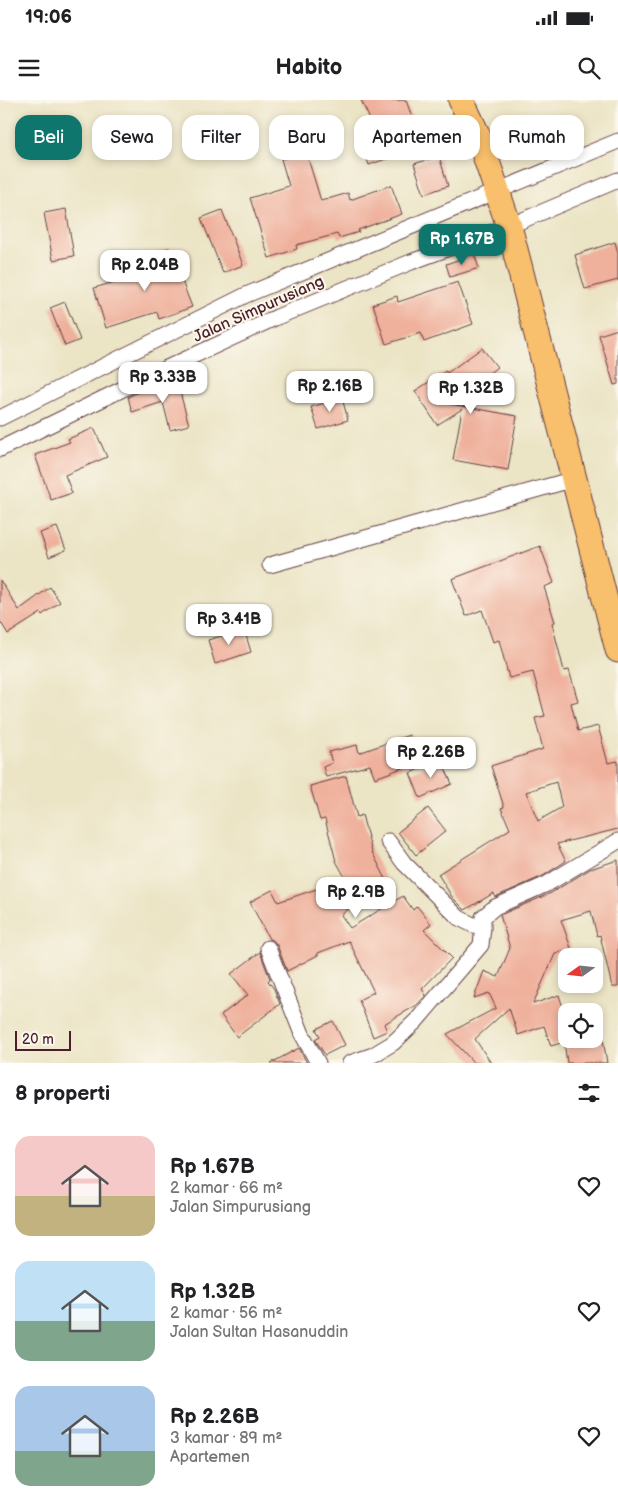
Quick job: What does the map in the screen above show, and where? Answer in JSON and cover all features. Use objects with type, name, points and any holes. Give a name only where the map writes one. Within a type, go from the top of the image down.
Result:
[{"type":"highway","points":[[461,100],[479,138],[509,226],[618,650]]},
{"type":"street","name":"Jalan Simpurusiang","points":[[0,418],[246,295],[618,141]]},
{"type":"street","name":"Jalan Simpurusiang","points":[[0,449],[141,380],[277,317],[410,262],[509,226],[618,180]]},
{"type":"street","points":[[270,565],[574,479]]},
{"type":"street","points":[[388,841],[404,863],[460,918],[483,927]]},
{"type":"street","points":[[350,1063],[373,1056],[393,1043],[417,1020],[481,946],[483,917],[495,907],[547,884],[618,841]]},
{"type":"street","points":[[268,948],[302,1034],[318,1063]]},
{"type":"building","points":[[361,100],[406,100],[411,115],[368,115]]},
{"type":"building","points":[[281,160],[308,160],[321,201],[348,193],[350,200],[391,185],[402,214],[358,230],[359,232],[339,238],[337,234],[296,245],[297,249],[269,258],[250,198],[289,186]]},
{"type":"building","points":[[367,160],[383,160],[369,165]]},
{"type":"building","points":[[426,160],[440,160],[448,186],[424,194],[414,164]]},
{"type":"building","points":[[66,209],[74,256],[53,260],[44,213]]},
{"type":"building","points":[[222,210],[243,265],[223,273],[201,218]]},
{"type":"building","points":[[615,242],[618,253],[618,280],[585,289],[575,255]]},
{"type":"building","points":[[169,248],[192,307],[159,319],[157,312],[106,328],[94,288],[142,274],[136,260]]},
{"type":"building","points":[[474,254],[479,268],[450,277],[446,264]]},
{"type":"building","points":[[458,282],[473,324],[424,342],[421,333],[386,344],[373,304],[397,296],[398,302]]},
{"type":"building","points":[[65,302],[80,340],[65,346],[50,308]]},
{"type":"building","points":[[618,329],[618,384],[614,385],[599,335]]},
{"type":"building","points":[[482,348],[497,367],[450,404],[517,416],[508,470],[453,460],[462,409],[437,425],[415,391],[446,371],[447,373]]},
{"type":"building","points":[[178,385],[189,425],[170,430],[163,402],[132,412],[128,397],[148,388],[149,392]]},
{"type":"building","points":[[342,398],[348,420],[318,429],[311,407]]},
{"type":"building","points":[[94,428],[107,457],[65,475],[72,493],[51,500],[35,455],[70,442],[68,439]]},
{"type":"building","points":[[57,527],[66,550],[49,557],[40,533]]},
{"type":"building","points":[[540,546],[554,583],[544,587],[555,622],[552,623],[564,671],[569,670],[578,701],[571,703],[578,731],[598,726],[608,763],[618,761],[618,829],[557,844],[566,861],[543,876],[495,897],[494,893],[465,910],[452,897],[438,874],[510,829],[501,808],[504,807],[491,766],[543,749],[535,718],[545,716],[533,672],[509,678],[499,640],[493,642],[482,610],[466,616],[452,579]],"holes":[[[556,782],[562,807],[538,821],[526,792]]]},
{"type":"building","points":[[0,580],[19,610],[50,587],[60,602],[42,615],[41,613],[8,634],[0,621]]},
{"type":"building","points":[[244,629],[251,652],[215,664],[208,640]]},
{"type":"building","points":[[409,735],[419,762],[375,778],[370,765],[326,777],[323,767],[332,763],[329,752],[357,745],[359,753]]},
{"type":"building","points":[[441,759],[452,784],[420,798],[410,773]]},
{"type":"building","points":[[346,776],[357,817],[362,815],[372,852],[386,879],[341,915],[350,928],[403,896],[413,910],[417,906],[431,924],[424,930],[452,958],[422,989],[426,995],[417,1005],[384,1024],[387,1031],[373,1037],[359,1000],[374,992],[349,941],[318,953],[318,955],[287,971],[277,945],[273,940],[269,939],[250,902],[272,890],[278,902],[346,879],[336,861],[325,819],[320,820],[310,786]]},
{"type":"building","points":[[428,808],[446,831],[416,855],[398,832]]},
{"type":"building","points":[[618,860],[618,987],[612,987],[600,935],[597,936],[591,911],[561,920],[571,948],[558,948],[558,953],[555,954],[533,1004],[559,995],[562,1003],[558,1003],[558,1044],[551,1046],[544,1026],[518,1035],[509,1008],[475,1039],[491,1063],[474,1063],[447,1034],[496,1008],[489,993],[474,998],[484,971],[498,977],[510,948],[500,915],[551,893],[590,869]]},
{"type":"building","points":[[260,952],[270,979],[268,981],[274,989],[280,1004],[237,1037],[221,1015],[248,995],[231,974]]},
{"type":"building","points":[[333,1021],[345,1045],[325,1055],[315,1039],[320,1036],[316,1029]]},
{"type":"building","points":[[603,1039],[607,1063],[567,1063],[565,1048],[603,1048]]},
{"type":"building","points":[[299,1048],[307,1063],[271,1063]]}]
